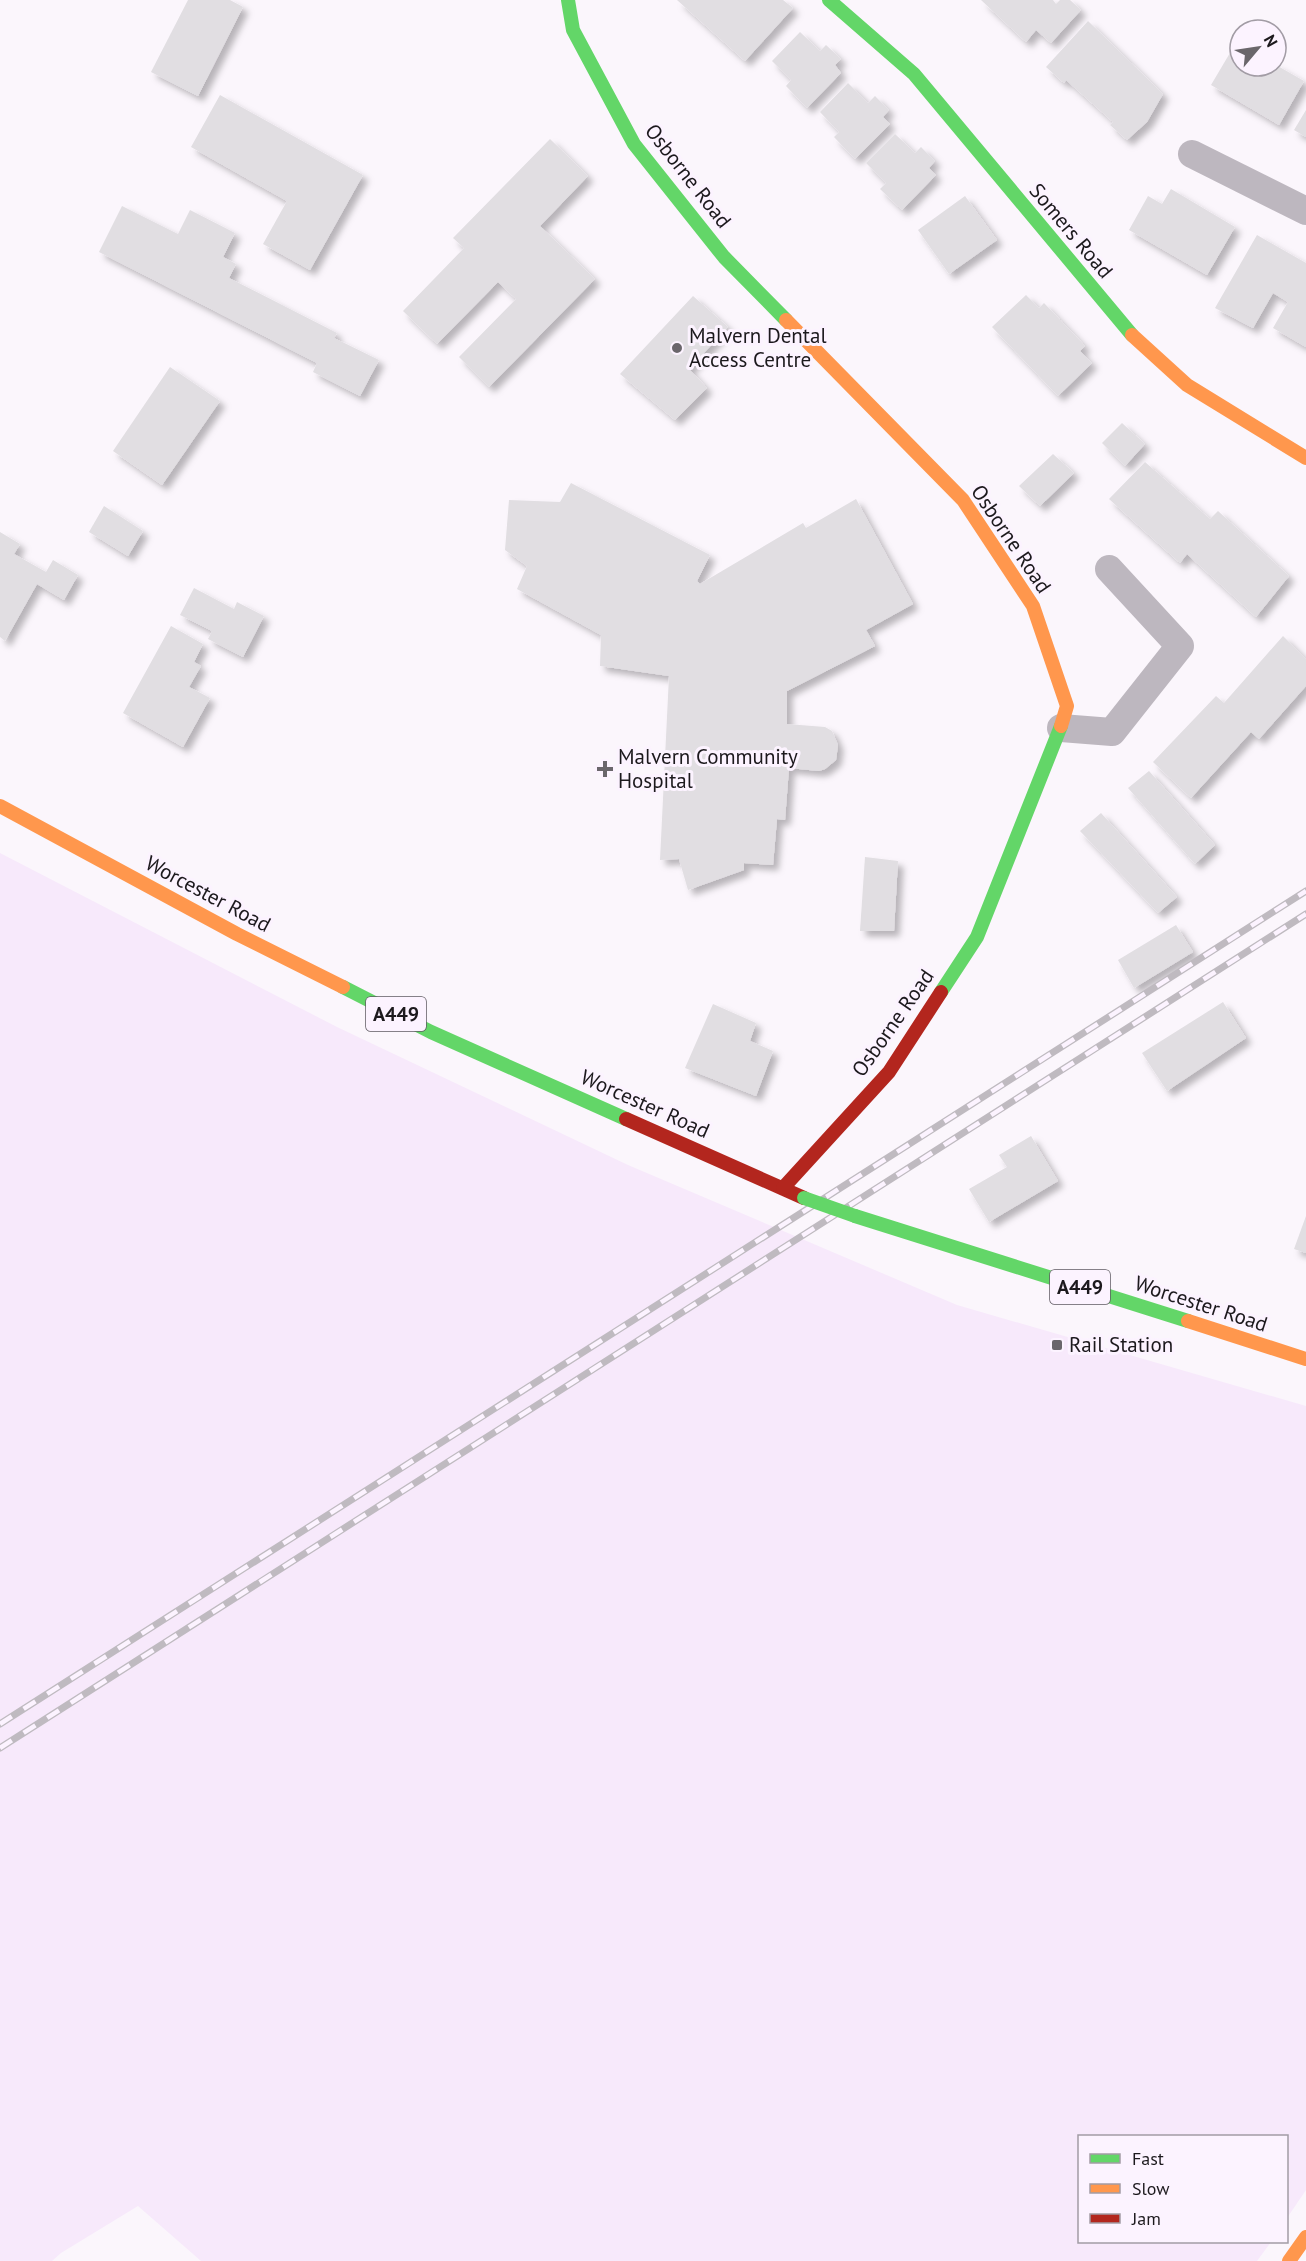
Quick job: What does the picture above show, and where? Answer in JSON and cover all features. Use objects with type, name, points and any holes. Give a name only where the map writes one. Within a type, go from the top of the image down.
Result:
[{"type":"main road","name":"Osborne Road","points":[[568,0],[573,30],[634,144],[724,257],[963,500],[1033,606],[1067,706],[1061,728],[976,937],[890,1072],[783,1188]]},
{"type":"main road","name":"Somers Road","points":[[829,0],[914,74],[1125,328],[1187,385],[1306,458]]},
{"type":"main road","name":"Worcester Road","points":[[0,806],[237,934],[431,1032],[804,1198],[1306,1359]]},
{"type":"main road","points":[[1289,2261],[1306,2237]]},
{"type":"street","points":[[1192,154],[1306,211]]},
{"type":"street","points":[[1061,728],[1112,732],[1180,646],[1109,569]]},
{"type":"shaded area","points":[[0,853],[337,1027],[628,1165],[957,1305],[1306,1406],[1306,2190],[1288,2217],[1288,2135],[1078,2135],[1078,2243],[1270,2243],[1257,2261],[201,2261],[138,2206],[61,2253],[52,2261],[0,2261]]},
{"type":"building","points":[[188,0],[230,0],[243,7],[198,96],[151,72]]},
{"type":"building","points":[[677,0],[783,0],[793,8],[745,61]]},
{"type":"building","points":[[981,0],[1053,0],[1056,4],[1060,0],[1070,0],[1081,10],[1051,43],[1036,30],[1026,42]]},
{"type":"building","points":[[1088,21],[1163,94],[1147,122],[1127,140],[1110,125],[1113,122],[1066,80],[1064,83],[1046,67]]},
{"type":"building","points":[[800,32],[820,51],[826,45],[841,59],[835,65],[841,73],[807,108],[786,86],[791,80],[772,61]]},
{"type":"building","points":[[1228,56],[1228,78],[1288,78],[1288,72],[1304,81],[1279,125],[1211,85]]},
{"type":"building","points":[[848,83],[868,103],[875,96],[889,110],[883,117],[890,124],[855,159],[834,137],[839,132],[820,112]]},
{"type":"building","points":[[220,95],[363,175],[310,270],[263,244],[287,201],[191,147]]},
{"type":"building","points":[[1306,110],[1306,137],[1294,130]]},
{"type":"building","points":[[895,134],[915,153],[921,147],[935,161],[929,168],[936,175],[902,210],[880,189],[886,183],[866,163]]},
{"type":"building","points":[[550,139],[588,176],[540,226],[595,279],[489,387],[459,357],[516,299],[498,282],[437,344],[403,311],[464,248],[453,238]]},
{"type":"building","points":[[1171,189],[1235,227],[1207,275],[1129,230],[1148,196],[1162,204]]},
{"type":"building","points":[[965,196],[997,240],[949,274],[918,230]]},
{"type":"building","points":[[122,206],[178,234],[190,210],[235,233],[223,257],[236,264],[229,278],[337,333],[334,338],[379,360],[360,396],[313,372],[317,363],[99,252]]},
{"type":"building","points":[[1257,235],[1306,263],[1306,347],[1273,328],[1288,302],[1273,293],[1253,328],[1215,308]]},
{"type":"building","points":[[1026,295],[1039,308],[1044,303],[1085,346],[1080,351],[1092,363],[1058,396],[992,327]]},
{"type":"building","name":"Malvern Dental Access Centre","points":[[693,296],[728,327],[689,369],[707,388],[675,420],[620,374]]},
{"type":"building","points":[[170,367],[220,401],[162,485],[113,451]]},
{"type":"building","points":[[1122,423],[1145,444],[1125,466],[1102,443]]},
{"type":"building","points":[[1053,454],[1074,473],[1040,506],[1019,486]]},
{"type":"building","points":[[1145,462],[1210,519],[1218,511],[1289,576],[1256,617],[1187,554],[1180,563],[1109,499]]},
{"type":"building","name":"Malvern Community Hospital","points":[[571,483],[710,555],[697,581],[700,584],[803,523],[806,528],[856,499],[913,604],[866,630],[875,646],[787,691],[787,724],[825,727],[832,731],[838,745],[836,760],[825,769],[819,771],[789,768],[785,820],[777,819],[773,865],[744,863],[744,870],[688,890],[679,859],[660,860],[669,676],[600,666],[601,635],[517,589],[527,566],[505,550],[509,500],[560,502]]},
{"type":"building","points":[[104,506],[143,531],[128,556],[89,532]]},
{"type":"building","points":[[0,532],[20,544],[14,554],[46,572],[53,560],[78,575],[64,600],[37,584],[5,641],[0,637]]},
{"type":"building","points":[[194,588],[234,609],[237,602],[264,616],[243,657],[208,639],[212,631],[180,615]]},
{"type":"building","points":[[171,626],[203,644],[194,662],[201,666],[189,687],[210,698],[183,747],[123,713]]},
{"type":"building","points":[[1283,636],[1306,659],[1306,686],[1259,739],[1251,732],[1191,798],[1153,762],[1216,696],[1224,703]]},
{"type":"building","points":[[1149,771],[1215,845],[1195,864],[1128,788]]},
{"type":"building","points":[[1101,813],[1177,897],[1158,913],[1080,831]]},
{"type":"building","points":[[865,857],[898,861],[894,931],[860,931]]},
{"type":"building","points":[[1176,925],[1193,952],[1134,988],[1118,960]]},
{"type":"building","points":[[1223,1002],[1246,1038],[1167,1091],[1142,1053]]},
{"type":"building","points":[[713,1004],[756,1023],[750,1041],[773,1051],[756,1096],[685,1068]]},
{"type":"building","points":[[1031,1136],[1058,1181],[989,1222],[969,1189],[1007,1167],[999,1155]]},
{"type":"building","points":[[1306,1216],[1306,1253],[1294,1249]]},
{"type":"railway","points":[[0,1724],[1306,891]]},
{"type":"railway","points":[[0,1748],[1306,914]]},
{"type":"traffic: fast","points":[[568,0],[573,30],[634,144],[724,257],[786,320]]},
{"type":"traffic: fast","points":[[829,0],[914,74],[1132,335]]},
{"type":"traffic: fast","points":[[941,992],[977,937],[1061,726]]},
{"type":"traffic: fast","points":[[343,987],[431,1032],[626,1119]]},
{"type":"traffic: fast","points":[[804,1198],[855,1216]]},
{"type":"traffic: fast","points":[[855,1216],[1188,1321]]},
{"type":"traffic: slow","points":[[786,320],[963,500],[1033,606],[1067,706],[1061,726]]},
{"type":"traffic: slow","points":[[1132,335],[1187,385],[1306,458]]},
{"type":"traffic: slow","points":[[0,806],[237,934],[343,987]]},
{"type":"traffic: slow","points":[[1188,1321],[1306,1359]]},
{"type":"traffic: slow","points":[[1289,2261],[1306,2237]]},
{"type":"traffic: jam","points":[[783,1188],[889,1072],[941,992]]},
{"type":"traffic: jam","points":[[626,1119],[804,1198]]},
{"type":"place","name":"Malvern Dental Access Centre","points":[[677,348]]},
{"type":"place","name":"Malvern Community Hospital","points":[[605,769]]},
{"type":"place","name":"Rail Station","points":[[1057,1345]]}]
